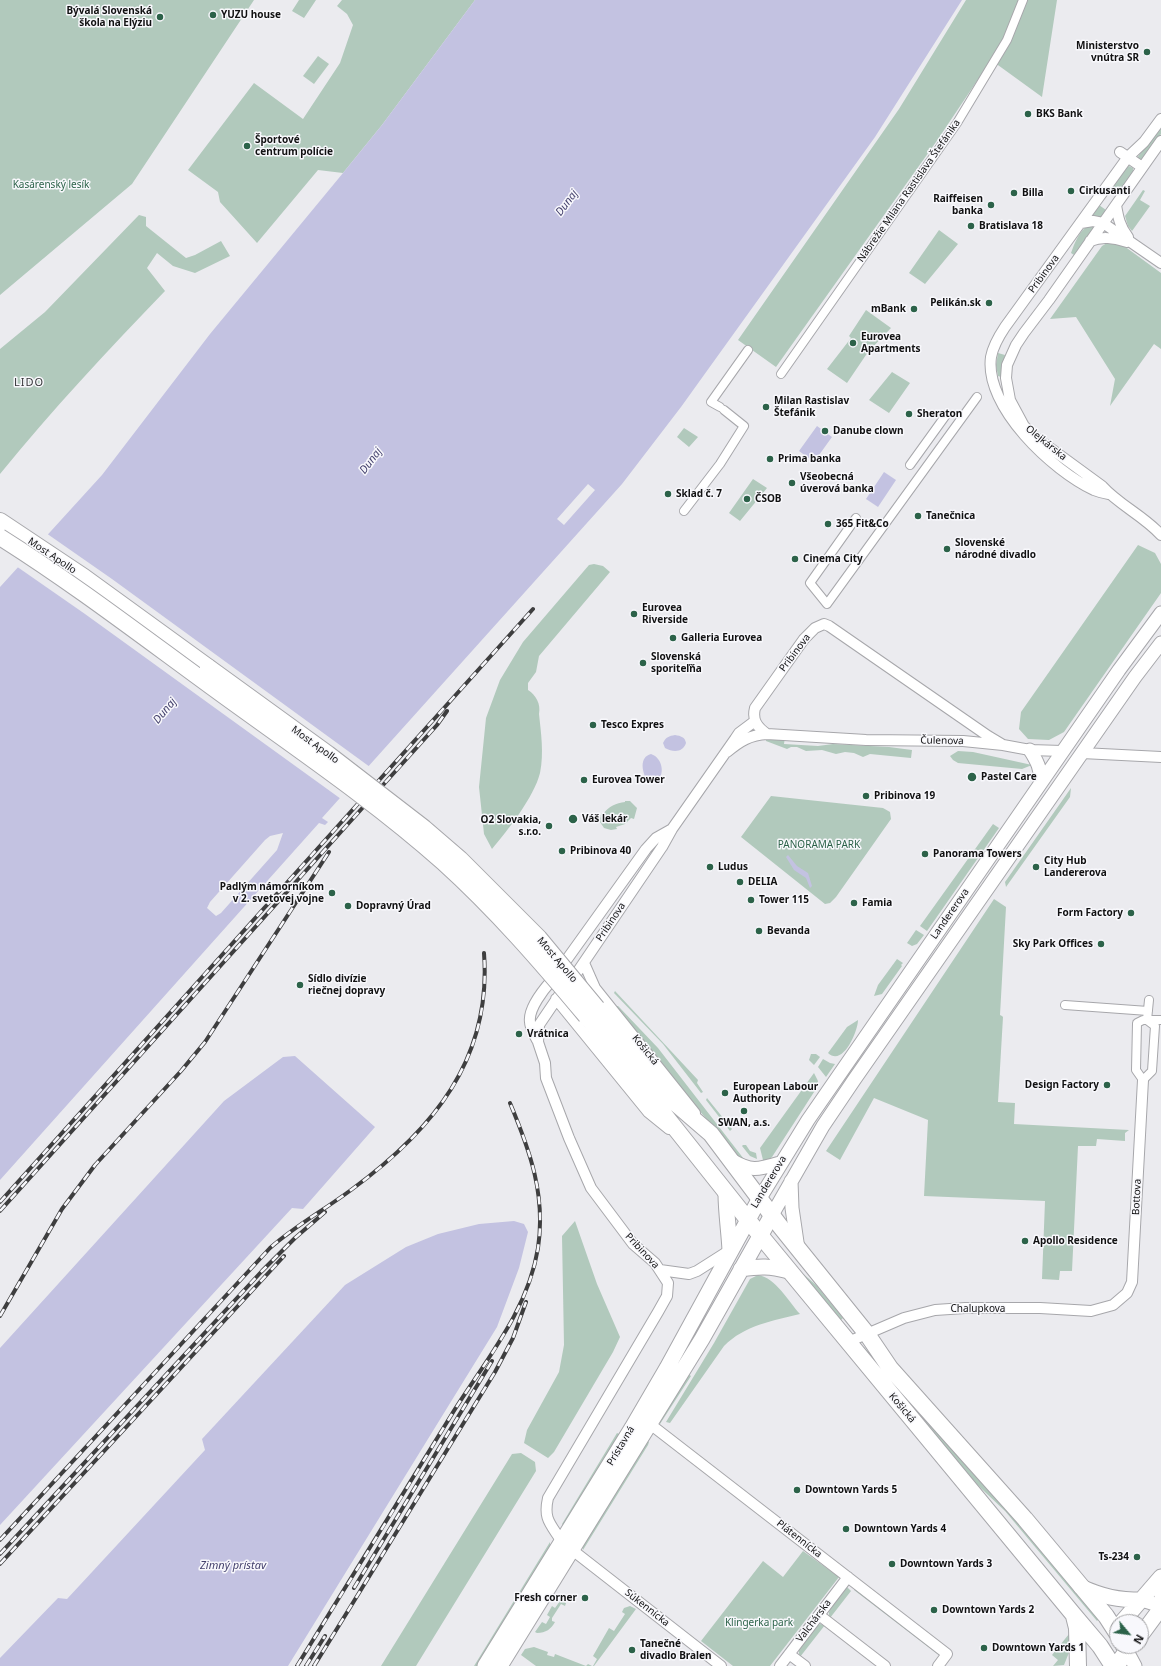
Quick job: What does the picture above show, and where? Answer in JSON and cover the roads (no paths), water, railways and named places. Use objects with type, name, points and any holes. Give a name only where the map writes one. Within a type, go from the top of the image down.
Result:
[{"type":"main road","name":"Most Apollo","points":[[0,521],[90,582],[328,754],[424,828],[460,860],[539,938],[592,1012]]},
{"type":"main road","name":"Most Apollo","points":[[0,537],[131,628],[319,765],[406,832],[464,882],[592,1012]]},
{"type":"main road","name":"Košická","points":[[592,1012],[668,1097],[711,1134],[798,1249],[867,1334],[895,1374],[1025,1519],[1109,1619]]},
{"type":"main road","name":"Košická","points":[[592,1012],[692,1149],[747,1220],[1100,1646],[1112,1666]]},
{"type":"main road","points":[[726,1193],[726,1212],[729,1222],[730,1250]]},
{"type":"main road","name":"Landererova","points":[[747,1220],[760,1198]]},
{"type":"main road","name":"Landererova","points":[[760,1235],[772,1215]]},
{"type":"main road","name":"Prístavná","points":[[500,1666],[614,1458],[667,1368],[747,1220]]},
{"type":"main road","name":"Prístavná","points":[[485,1666],[650,1424],[702,1339],[760,1235]]},
{"type":"main road","points":[[741,1269],[771,1266],[789,1271]]},
{"type":"main road","points":[[1130,1614],[1161,1577]]},
{"type":"main road","points":[[1080,1586],[1105,1597],[1119,1600],[1142,1600]]},
{"type":"main road","points":[[1156,1621],[1161,1607]]},
{"type":"main road","points":[[1073,1614],[1077,1628],[1078,1666]]},
{"type":"main road","points":[[1083,1666],[1109,1637]]},
{"type":"main road","points":[[1116,1666],[1124,1654]]},
{"type":"street","name":"Nábrežie Milana Rastislava Štefánika","points":[[781,374],[957,123],[1007,40],[1023,0]]},
{"type":"street","name":"Pribinova","points":[[1000,399],[994,384],[991,370],[991,357],[996,341],[1081,223],[1124,155],[1144,142],[1161,119]]},
{"type":"street","name":"Pribinova","points":[[1012,354],[1024,333],[1049,300],[1161,140]]},
{"type":"street","points":[[1124,155],[1142,167]]},
{"type":"street","points":[[1116,205],[1119,221],[1123,231],[1134,245]]},
{"type":"street","points":[[1081,223],[1093,221],[1103,223],[1161,263]]},
{"type":"street","points":[[1090,241],[1106,237],[1134,245]]},
{"type":"street","points":[[684,511],[720,464],[744,426],[711,402],[748,350]]},
{"type":"street","name":"Olejkárska","points":[[1012,354],[1007,365],[1007,388],[1010,400],[1024,426],[1035,437],[1102,486],[1109,494],[1130,508],[1161,535]]},
{"type":"street","points":[[856,518],[810,583],[827,604],[977,397]]},
{"type":"street","name":"Olejkárska","points":[[1000,399],[1019,431],[1041,452],[1070,475],[1095,490],[1109,494]]},
{"type":"street","points":[[910,465],[946,415]]},
{"type":"street","name":"Landererova","points":[[760,1198],[780,1163],[808,1120],[1118,670],[1161,613]]},
{"type":"street","name":"Pribinova","points":[[576,974],[662,847],[672,829],[739,734],[755,721],[755,708],[767,690],[804,639],[815,628],[824,624],[830,626],[1003,745]]},
{"type":"street","name":"Landererova","points":[[772,1215],[824,1126],[854,1080],[1082,752],[1161,643]]},
{"type":"street","points":[[755,721],[758,728],[767,734]]},
{"type":"street","name":"Čulenova","points":[[727,752],[740,741],[751,736],[767,734],[866,740],[963,741],[1003,745],[1030,750],[1161,757]]},
{"type":"street","points":[[1030,750],[1039,765],[1041,782]]},
{"type":"street","name":"Pribinova","points":[[565,962],[646,848],[656,838],[672,829]]},
{"type":"street","name":"Košická","points":[[584,963],[595,988],[711,1134]]},
{"type":"street","points":[[538,1042],[530,1022],[529,1016],[532,1008],[543,990],[552,980],[558,997]]},
{"type":"street","name":"Pribinova","points":[[558,997],[539,1025],[538,1042],[545,1062],[546,1078],[558,1112],[592,1188],[633,1244],[655,1262],[668,1283],[667,1296],[548,1498],[546,1518],[567,1546]]},
{"type":"street","name":"Košická","points":[[558,997],[648,1112],[692,1149]]},
{"type":"street","points":[[1147,1020],[1149,1000]]},
{"type":"street","points":[[1065,1006],[1148,1011]]},
{"type":"street","points":[[1147,1020],[1154,1026],[1152,1071],[1143,1080],[1136,1070],[1137,1023],[1143,1020],[1147,1020],[1161,1020]]},
{"type":"street","name":"Bottova","points":[[1113,1305],[1127,1293],[1132,1282],[1143,1080]]},
{"type":"street","points":[[729,1159],[745,1168],[760,1170],[780,1163]]},
{"type":"street","points":[[791,1181],[792,1211],[798,1249]]},
{"type":"street","points":[[660,1270],[689,1274],[697,1271],[730,1250]]},
{"type":"street","name":"Chalupkova","points":[[848,1342],[904,1318],[935,1310],[965,1308],[1040,1308],[1091,1311],[1113,1305]]},
{"type":"street","name":"Plátennícka","points":[[650,1424],[947,1654],[938,1666]]},
{"type":"street","name":"Súkennícka","points":[[567,1546],[721,1666]]},
{"type":"street","name":"Valchárska","points":[[780,1666],[848,1577]]},
{"type":"street","points":[[1161,1580],[1161,1596]]},
{"type":"street","points":[[1142,1600],[1161,1607]]},
{"type":"street","points":[[819,1615],[885,1666]]},
{"type":"street","points":[[789,1654],[805,1666]]},
{"type":"street","points":[[1130,1654],[1135,1666]]},
{"type":"water","name":"Dunaj","points":[[475,0],[962,0],[875,137],[681,407],[622,484],[322,818],[328,822],[325,825],[319,823],[0,1180],[0,587],[102,475],[210,334],[382,125]]},
{"type":"water","points":[[817,426],[832,437],[814,462],[799,451]]},
{"type":"water","points":[[884,472],[896,480],[878,507],[866,499]]},
{"type":"water","points":[[675,735],[684,738],[686,743],[685,746],[678,751],[672,751],[665,748],[663,743],[665,739],[669,736]]},
{"type":"water","points":[[651,754],[658,759],[662,767],[661,776],[655,783],[651,783],[647,780],[643,769],[643,761]]},
{"type":"water","points":[[788,855],[797,866],[808,873],[812,886],[810,888],[806,878],[794,870],[786,857]]},
{"type":"water","points":[[295,1056],[375,1127],[303,1209],[292,1208],[0,1525],[0,1348],[224,1101],[283,1057]]},
{"type":"water","name":"Zimný prístav","points":[[514,1221],[524,1224],[528,1232],[519,1268],[497,1327],[288,1666],[0,1666],[0,1658],[58,1598],[67,1599],[205,1450],[202,1439],[345,1285],[406,1247],[438,1234],[479,1224]]},
{"type":"railway","points":[[0,1202],[533,609]]},
{"type":"railway","points":[[0,1211],[437,725],[447,711]]},
{"type":"railway","points":[[0,1316],[62,1209],[95,1165],[181,1071],[205,1042],[329,852]]},
{"type":"railway","points":[[0,1540],[270,1248],[289,1232],[351,1190],[381,1167],[408,1143],[431,1117],[451,1089],[467,1059],[478,1026],[484,991],[484,953]]},
{"type":"railway","points":[[297,1666],[452,1414],[504,1335],[525,1293],[533,1271],[538,1248],[540,1210],[538,1191],[530,1156],[510,1103]]},
{"type":"railway","points":[[0,1554],[262,1271],[295,1238],[325,1212]]},
{"type":"railway","points":[[0,1564],[284,1256]]},
{"type":"railway","points":[[314,1666],[495,1372],[513,1338],[526,1302]]},
{"type":"railway","points":[[354,1588],[492,1361]]},
{"type":"railway","points":[[306,1666],[325,1636]]},
{"type":"place","name":"YUZU house","points":[[213,15]]},
{"type":"place","name":"Bývalá Slovenská škola na Elýziu","points":[[160,17]]},
{"type":"place","name":"Ministerstvo vnútra SR","points":[[1147,52]]},
{"type":"place","name":"BKS Bank","points":[[1028,114]]},
{"type":"place","name":"Športové centrum polície","points":[[247,146]]},
{"type":"place","name":"Cirkusanti","points":[[1071,191]]},
{"type":"place","name":"Billa","points":[[1014,193]]},
{"type":"place","name":"Raiffeisen banka","points":[[991,205]]},
{"type":"place","name":"Bratislava 18","points":[[971,226]]},
{"type":"place","name":"Pelikán.sk","points":[[989,303]]},
{"type":"place","name":"mBank","points":[[914,309]]},
{"type":"place","name":"Eurovea Apartments","points":[[853,343]]},
{"type":"place","name":"Milan Rastislav Štefánik","points":[[766,407]]},
{"type":"place","name":"Sheraton","points":[[909,414]]},
{"type":"place","name":"Danube clown","points":[[825,431]]},
{"type":"place","name":"Prima banka","points":[[770,459]]},
{"type":"place","name":"Všeobecná úverová banka","points":[[792,483]]},
{"type":"place","name":"Sklad č. 7","points":[[668,494]]},
{"type":"place","name":"ČSOB","points":[[747,499]]},
{"type":"place","name":"Tanečnica","points":[[918,516]]},
{"type":"place","name":"365 Fit&Co","points":[[828,524]]},
{"type":"place","name":"Slovenské národné divadlo","points":[[947,549]]},
{"type":"place","name":"Cinema City","points":[[795,559]]},
{"type":"place","name":"Eurovea Riverside","points":[[634,614]]},
{"type":"place","name":"Galleria Eurovea","points":[[673,638]]},
{"type":"place","name":"Slovenská sporiteľňa","points":[[643,663]]},
{"type":"place","name":"Tesco Expres","points":[[593,725]]},
{"type":"place","name":"Pastel Care","points":[[972,777]]},
{"type":"place","name":"Eurovea Tower","points":[[584,780]]},
{"type":"place","name":"Pribinova 19","points":[[866,796]]},
{"type":"place","name":"Váš lekár","points":[[573,819]]},
{"type":"place","name":"O2 Slovakia, s.r.o.","points":[[549,826]]},
{"type":"place","name":"Pribinova 40","points":[[562,851]]},
{"type":"place","name":"Panorama Towers","points":[[925,854]]},
{"type":"place","name":"Ludus","points":[[710,867]]},
{"type":"place","name":"City Hub Landererova","points":[[1036,867]]},
{"type":"place","name":"DELIA","points":[[740,882]]},
{"type":"place","name":"Padlým námorníkom v 2. svetovej vojne","points":[[332,893]]},
{"type":"place","name":"Tower 115","points":[[751,900]]},
{"type":"place","name":"Famia","points":[[854,903]]},
{"type":"place","name":"Dopravný Úrad","points":[[348,906]]},
{"type":"place","name":"Form Factory","points":[[1131,913]]},
{"type":"place","name":"Bevanda","points":[[759,931]]},
{"type":"place","name":"Sky Park Offices","points":[[1101,944]]},
{"type":"place","name":"Sídlo divízie riečnej dopravy","points":[[300,985]]},
{"type":"place","name":"Vrátnica","points":[[519,1034]]},
{"type":"place","name":"Design Factory","points":[[1107,1085]]},
{"type":"place","name":"European Labour Authority","points":[[725,1093]]},
{"type":"place","name":"SWAN, a.s.","points":[[744,1111]]},
{"type":"place","name":"Apollo Residence","points":[[1025,1241]]},
{"type":"place","name":"Downtown Yards 5","points":[[797,1490]]},
{"type":"place","name":"Downtown Yards 4","points":[[846,1529]]},
{"type":"place","name":"Ts-234","points":[[1137,1557]]},
{"type":"place","name":"Downtown Yards 3","points":[[892,1564]]},
{"type":"place","name":"Fresh corner","points":[[585,1598]]},
{"type":"place","name":"Downtown Yards 2","points":[[934,1610]]},
{"type":"place","name":"Downtown Yards 1","points":[[984,1648]]},
{"type":"place","name":"Tanečné divadlo Bralen","points":[[632,1650]]},
{"type":"district","name":"LIDO","points":[[29,383]]},
{"type":"park label","name":"Kasárenský lesík","points":[[51,185]]},
{"type":"park label","name":"PANORAMA PARK","points":[[819,845]]},
{"type":"park label","name":"Klingerka park","points":[[759,1623]]}]
